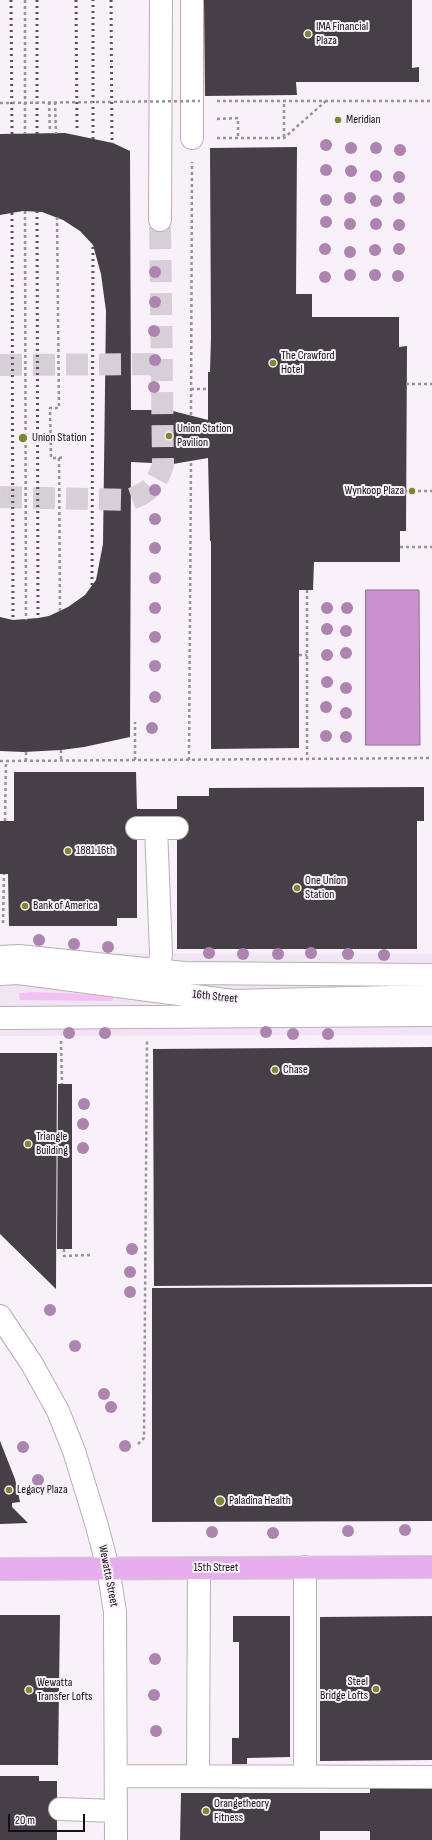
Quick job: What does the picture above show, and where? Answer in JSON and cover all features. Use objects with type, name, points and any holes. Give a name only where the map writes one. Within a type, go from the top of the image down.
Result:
[{"type":"main road","name":"15th Street","points":[[0,1569],[432,1567]]},
{"type":"street","points":[[160,220],[161,0]]},
{"type":"street","points":[[192,0],[192,138]]},
{"type":"street","points":[[157,828],[161,953],[158,980]]},
{"type":"street","name":"16th Street","points":[[0,957],[19,956],[158,980],[233,1001],[432,996]]},
{"type":"street","name":"16th Street","points":[[0,974],[158,980],[184,973],[432,975]]},
{"type":"street","name":"16th Street","points":[[0,1018],[432,1015]]},
{"type":"street","name":"Wewatta Street","points":[[4,1326],[32,1364],[58,1411],[74,1451],[108,1568],[115,1612],[116,1840]]},
{"type":"street","points":[[305,1567],[305,1776]]},
{"type":"street","points":[[198,1776],[199,1569]]},
{"type":"street","points":[[116,1776],[432,1777]]},
{"type":"street","points":[[60,1809],[116,1811]]},
{"type":"path","points":[[24,0],[25,134]]},
{"type":"path","points":[[0,102],[208,101]]},
{"type":"path","points":[[215,101],[432,101]]},
{"type":"path","points":[[284,101],[284,138]]},
{"type":"path","points":[[191,415],[192,138],[284,138],[326,101]]},
{"type":"path","points":[[49,102],[50,132]]},
{"type":"path","points":[[55,102],[56,134]]},
{"type":"path","points":[[221,119],[238,118],[238,138]]},
{"type":"path","points":[[25,211],[26,620]]},
{"type":"path","points":[[57,217],[59,408],[50,408],[50,458],[65,457]]},
{"type":"path","points":[[406,384],[432,384]]},
{"type":"path","points":[[191,389],[208,389]]},
{"type":"path","points":[[59,458],[60,611]]},
{"type":"path","points":[[189,760],[191,462]]},
{"type":"path","points":[[406,491],[432,491]]},
{"type":"path","points":[[400,548],[432,547]]},
{"type":"path","points":[[307,590],[307,758]]},
{"type":"path","points":[[299,655],[307,655]]},
{"type":"path","points":[[135,722],[135,760]]},
{"type":"path","points":[[61,750],[62,760]]},
{"type":"path","points":[[26,752],[26,760]]},
{"type":"path","points":[[0,760],[432,758]]},
{"type":"path","points":[[5,821],[6,761]]},
{"type":"path","points":[[3,923],[4,874]]},
{"type":"path","points":[[138,1444],[144,1438],[147,1037]]},
{"type":"path","points":[[61,1038],[62,1084]]},
{"type":"path","points":[[64,1249],[64,1256],[91,1256]]},
{"type":"shaded area","points":[[366,590],[419,590],[420,745],[366,745]]},
{"type":"shaded area","points":[[0,953],[432,954],[432,1035],[0,1036]]},
{"type":"shaded area","points":[[32,992],[114,995],[112,1001],[20,1000],[19,993]]},
{"type":"building","name":"IMA Financial Plaza","points":[[204,0],[412,0],[412,68],[419,67],[419,82],[296,82],[297,95],[205,96]]},
{"type":"building","points":[[65,133],[113,143],[130,151],[131,410],[169,410],[208,420],[208,372],[210,372],[211,337],[210,148],[297,147],[296,294],[312,294],[312,317],[399,317],[399,347],[407,346],[406,531],[400,531],[400,562],[314,562],[313,590],[299,590],[299,748],[211,749],[211,541],[208,458],[173,464],[131,462],[130,737],[84,747],[61,750],[24,752],[0,751],[0,617],[13,620],[49,616],[68,607],[85,595],[96,580],[103,544],[106,311],[101,274],[93,245],[80,231],[63,220],[42,212],[23,211],[0,215],[0,134]]},
{"type":"building","name":"One Union Station","points":[[14,772],[136,772],[137,809],[177,809],[177,796],[209,796],[209,788],[424,787],[424,821],[417,821],[417,949],[177,949],[177,823],[137,823],[137,918],[117,918],[117,926],[9,926],[8,874],[0,874],[0,821],[14,821]]},
{"type":"building","points":[[432,1047],[432,1284],[154,1286],[153,1049]]},
{"type":"building","name":"Triangle Building","points":[[0,1053],[57,1053],[56,1289],[0,1234]]},
{"type":"building","points":[[58,1084],[72,1084],[72,1249],[57,1249]]},
{"type":"building","points":[[432,1287],[432,1521],[152,1522],[152,1288]]},
{"type":"building","name":"Legacy Plaza","points":[[0,1441],[15,1479],[20,1502],[12,1503],[12,1507],[28,1523],[0,1524]]},
{"type":"building","name":"Wewatta Transfer Lofts","points":[[0,1615],[60,1615],[58,1765],[0,1765]]},
{"type":"building","points":[[233,1616],[290,1616],[290,1757],[247,1758],[247,1764],[232,1764],[232,1738],[239,1738],[239,1642],[233,1642]]},
{"type":"building","name":"Steel Bridge Lofts","points":[[432,1616],[432,1760],[320,1761],[320,1617]]},
{"type":"building","points":[[0,1776],[39,1776],[39,1781],[57,1781],[57,1840],[0,1840]]},
{"type":"building","points":[[432,1787],[432,1840],[370,1840],[370,1831],[320,1831],[320,1840],[180,1840],[181,1793],[370,1793],[370,1788]]},
{"type":"tunnel","points":[[0,497],[128,500],[141,495],[151,488],[158,478],[163,465],[160,220]]},
{"type":"tunnel","points":[[0,365],[162,364]]},
{"type":"railway","points":[[11,0],[12,134]]},
{"type":"railway","points":[[37,0],[37,134]]},
{"type":"railway","points":[[76,0],[77,128]]},
{"type":"railway","points":[[93,0],[93,139]]},
{"type":"railway","points":[[111,0],[112,143]]},
{"type":"railway","points":[[37,211],[38,618]]},
{"type":"railway","points":[[12,213],[13,620]]},
{"type":"railway","points":[[92,585],[93,245]]},
{"type":"place","name":"IMA Financial Plaza","points":[[308,34]]},
{"type":"place","name":"Meridian","points":[[338,120]]},
{"type":"place","name":"The Crawford Hotel","points":[[273,363]]},
{"type":"place","name":"Union Station Pavilion","points":[[169,436]]},
{"type":"place","name":"Union Station","points":[[23,438]]},
{"type":"place","name":"Wynkoop Plaza","points":[[412,491]]},
{"type":"place","name":"1881 16th","points":[[68,851]]},
{"type":"place","name":"One Union Station","points":[[297,888]]},
{"type":"place","name":"Bank of America","points":[[25,906]]},
{"type":"place","name":"Chase","points":[[275,1070]]},
{"type":"place","name":"Triangle Building","points":[[28,1144]]},
{"type":"place","name":"Legacy Plaza","points":[[9,1490]]},
{"type":"place","name":"Paladina Health","points":[[220,1501]]},
{"type":"place","name":"Steel Bridge Lofts","points":[[376,1689]]},
{"type":"place","name":"Wewatta Transfer Lofts","points":[[29,1690]]},
{"type":"place","name":"Orangetheory Fitness","points":[[206,1811]]}]
